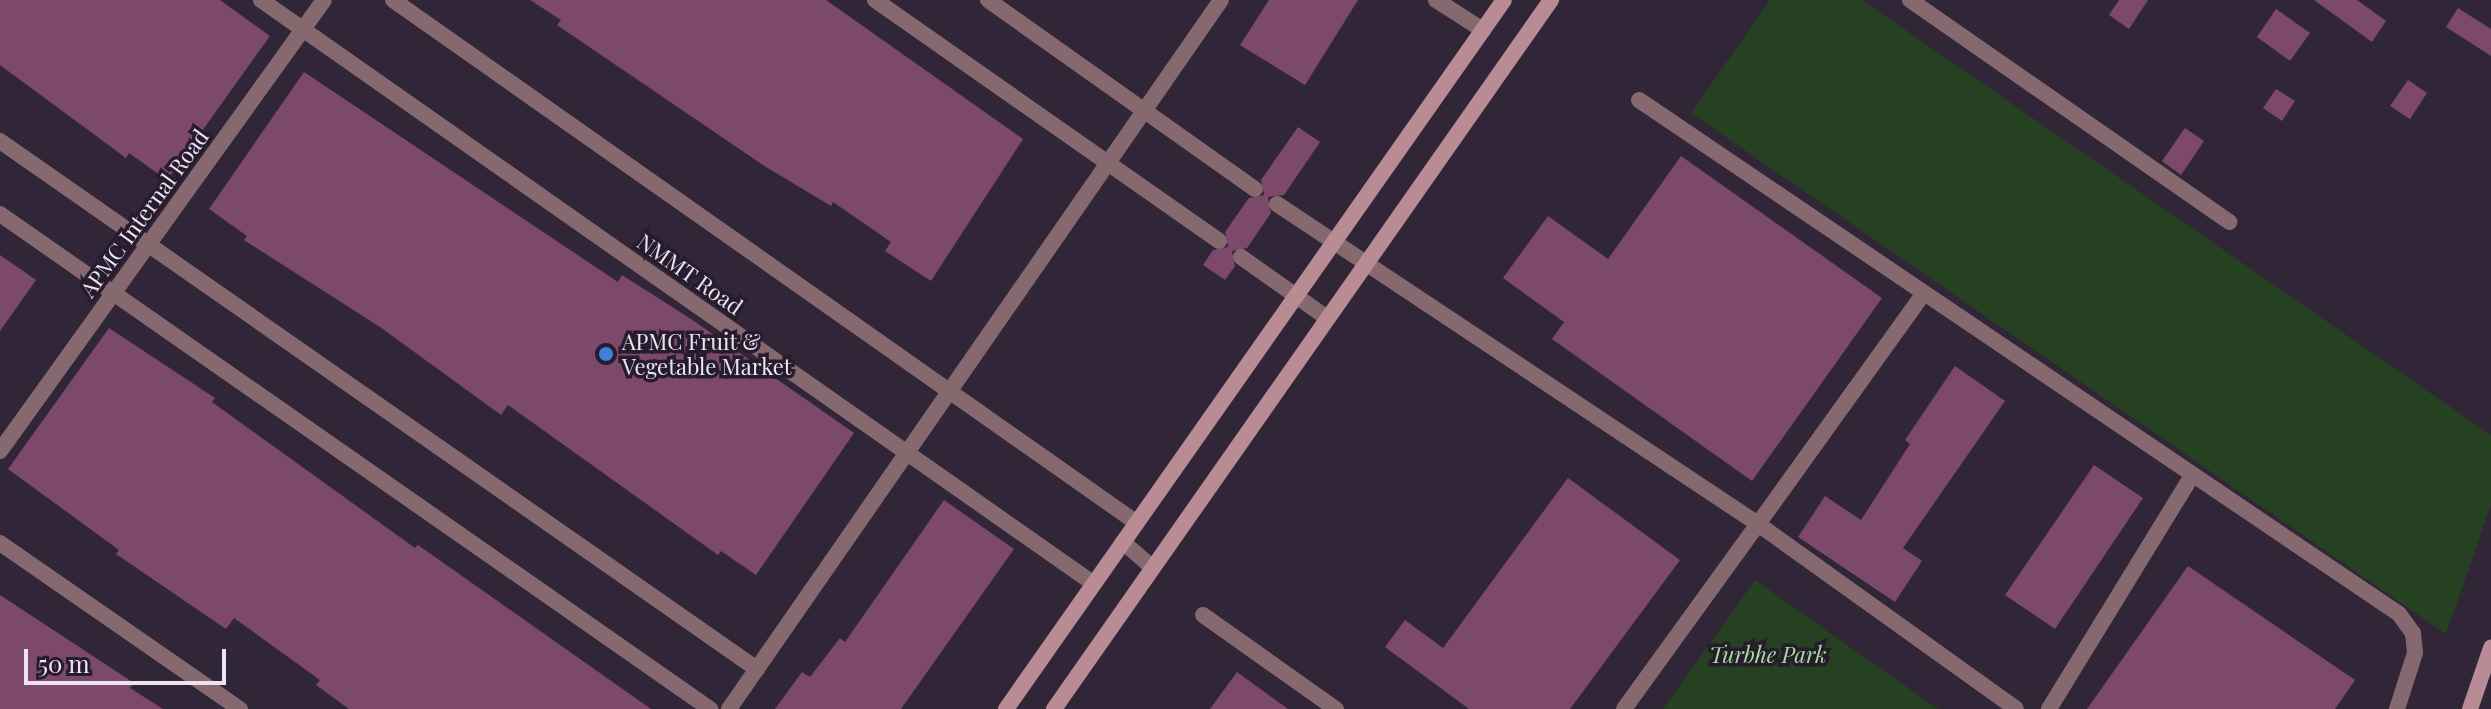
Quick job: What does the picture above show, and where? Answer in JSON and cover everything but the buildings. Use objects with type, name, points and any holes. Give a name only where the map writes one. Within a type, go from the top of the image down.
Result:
[{"type":"street","name":"NMMT Road","points":[[261,0],[1094,584]]},
{"type":"street","name":"APMC Internal Road","points":[[0,451],[324,0]]},
{"type":"street","points":[[393,0],[1137,523]]},
{"type":"street","points":[[875,0],[1219,241]]},
{"type":"street","points":[[988,0],[1255,189]]},
{"type":"street","points":[[729,709],[1221,0]]},
{"type":"street","points":[[1436,0],[1483,30]]},
{"type":"street","points":[[1006,709],[1504,0]]},
{"type":"street","points":[[1054,709],[1551,0]]},
{"type":"street","points":[[1910,0],[2230,222]]},
{"type":"street","points":[[1639,100],[2399,614],[2413,633],[2415,653],[2397,709]]},
{"type":"street","points":[[0,141],[757,669]]},
{"type":"street","points":[[1277,204],[1758,524],[2016,709]]},
{"type":"street","points":[[0,214],[710,709]]},
{"type":"street","points":[[1241,257],[1327,318]]},
{"type":"street","points":[[1624,709],[1924,293]]},
{"type":"street","points":[[2049,709],[2192,476]]},
{"type":"street","points":[[1123,542],[1152,567]]},
{"type":"street","points":[[0,543],[240,709]]},
{"type":"street","points":[[1203,615],[1336,709]]},
{"type":"street","points":[[2470,709],[2491,648]]},
{"type":"green space","points":[[1770,0],[1862,0],[2491,435],[2491,505],[2446,634],[1691,113]]},
{"type":"green space","name":"Turbhe Park","points":[[1755,580],[1938,709],[1663,709]]},
{"type":"place","name":"APMC Fruit & Vegetable Market","points":[[606,354]]}]
